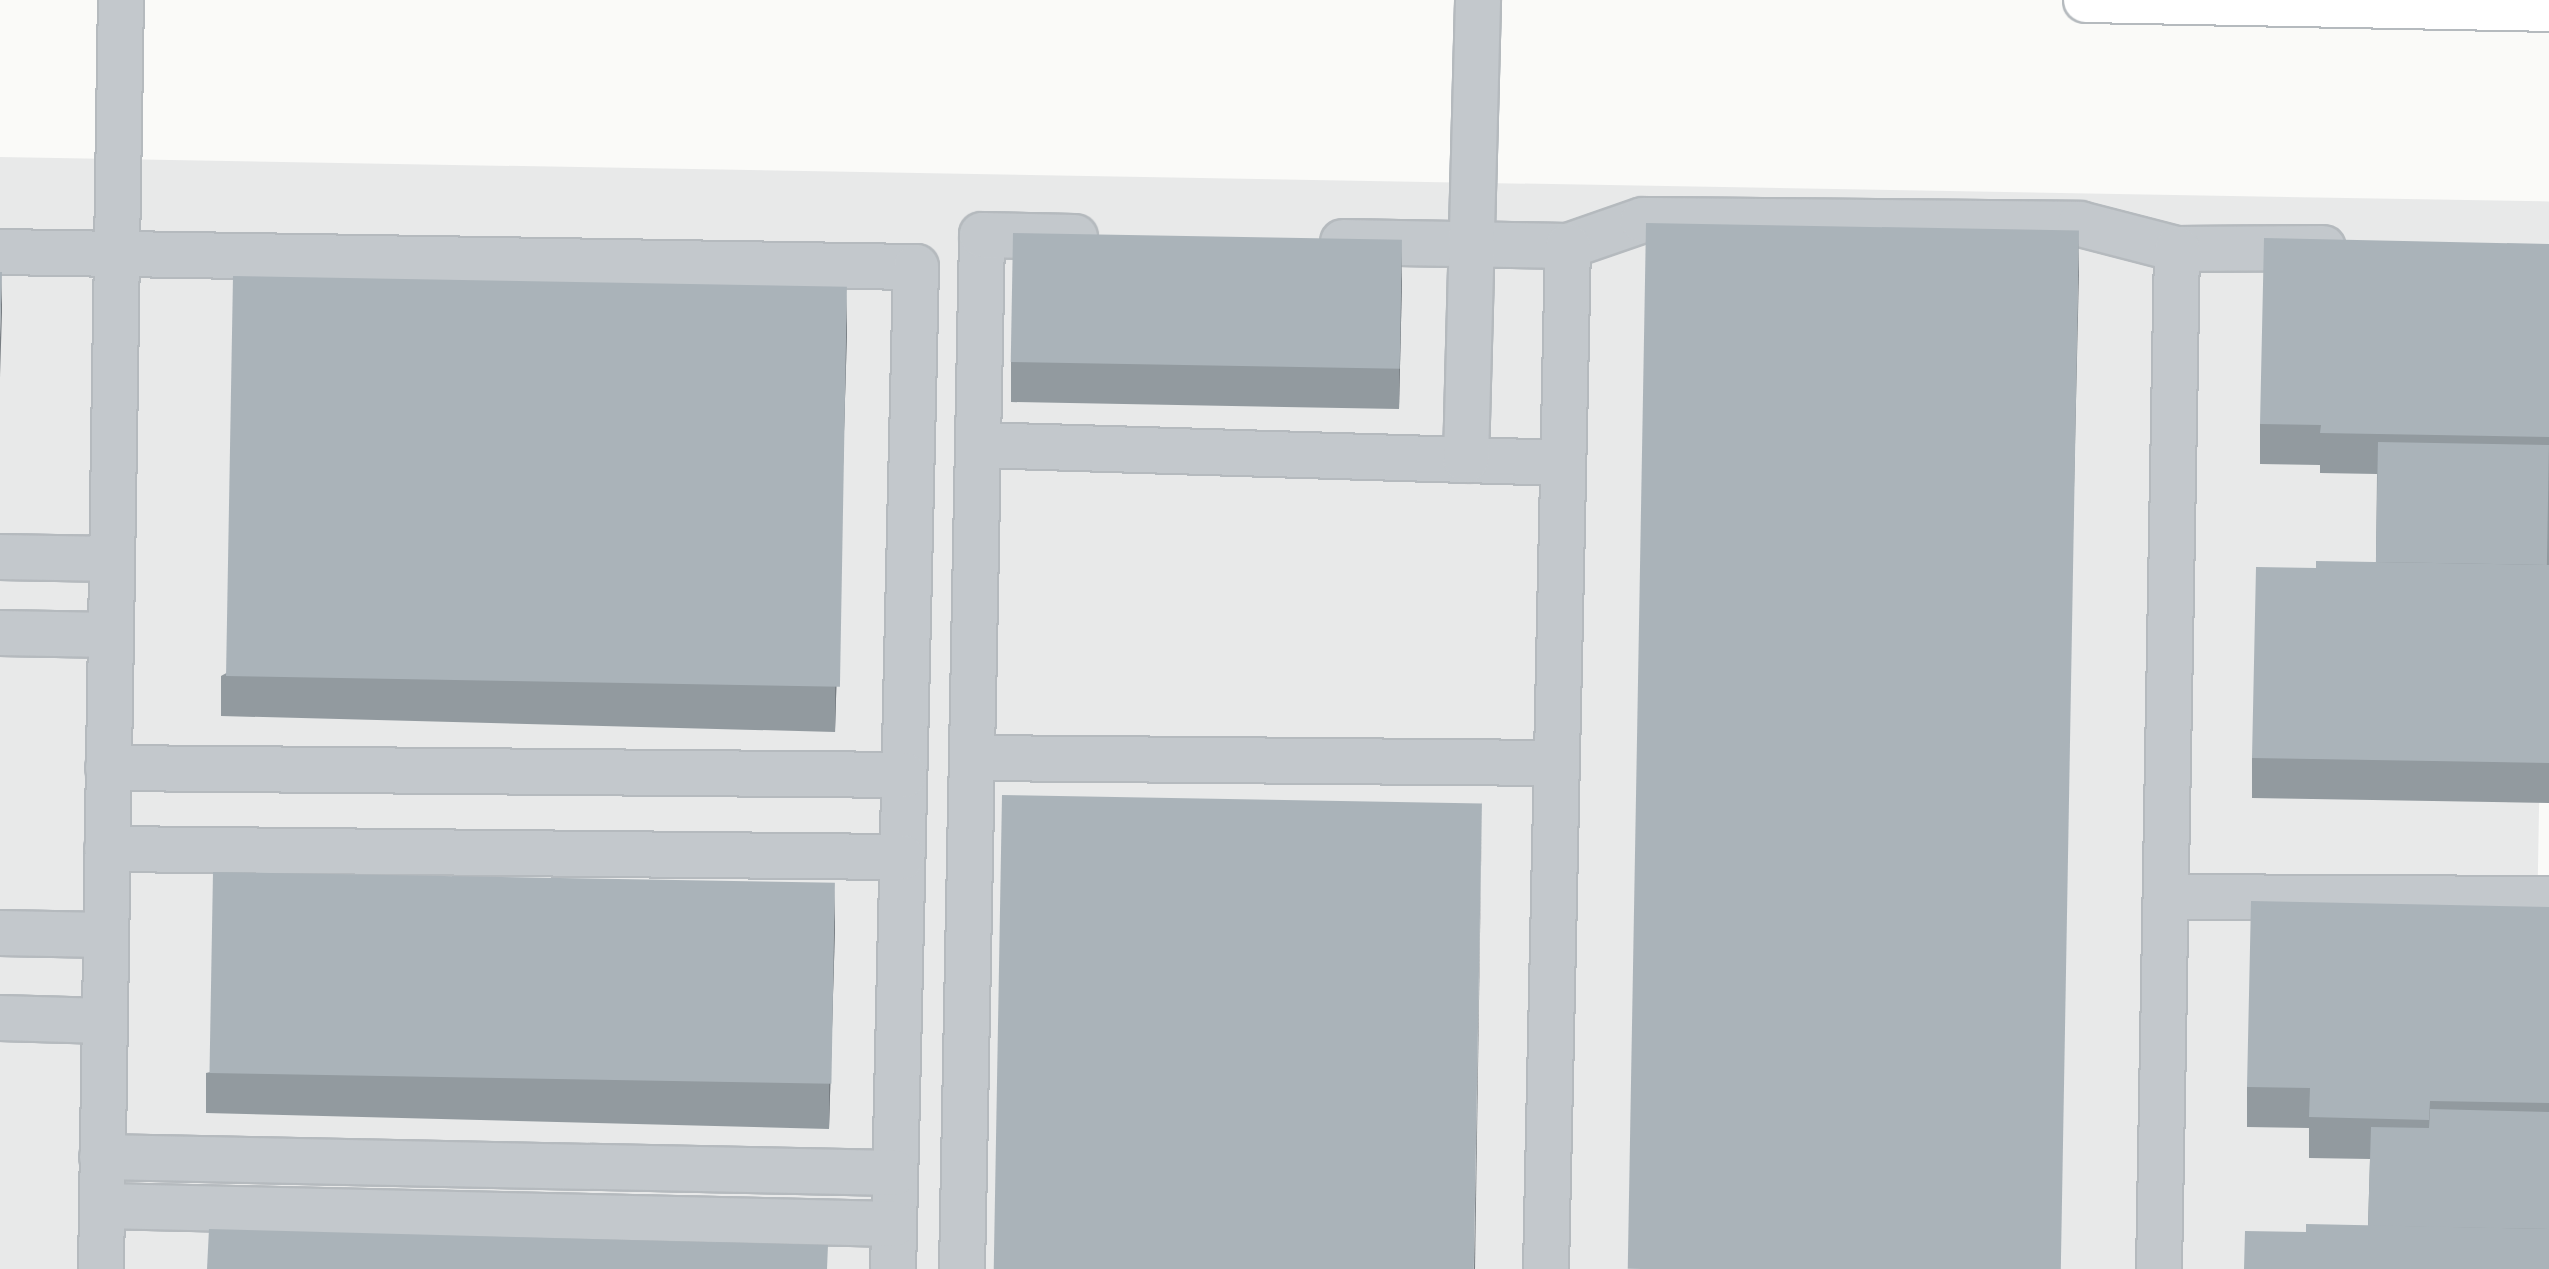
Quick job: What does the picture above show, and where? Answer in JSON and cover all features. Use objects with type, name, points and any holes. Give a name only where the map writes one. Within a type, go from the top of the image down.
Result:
[{"type":"main road","points":[[2086,0],[2549,9]]},
{"type":"lane","points":[[101,1269],[121,0]]},
{"type":"lane","points":[[1466,460],[1478,0]]},
{"type":"lane","points":[[1298,241],[1568,246],[1643,220],[2080,224],[2177,249],[2368,248]]},
{"type":"lane","points":[[962,1269],[982,235],[1108,237]]},
{"type":"lane","points":[[1546,1269],[1568,246]]},
{"type":"lane","points":[[2159,1269],[2177,249]]},
{"type":"lane","points":[[0,252],[916,267],[893,1269]]},
{"type":"lane","points":[[978,445],[1563,463]]},
{"type":"lane","points":[[0,557],[112,559]]},
{"type":"lane","points":[[0,633],[111,635]]},
{"type":"lane","points":[[972,758],[1557,763]]},
{"type":"lane","points":[[108,768],[904,775]]},
{"type":"lane","points":[[107,849],[902,857]]},
{"type":"lane","points":[[2166,897],[2549,899]]},
{"type":"lane","points":[[0,933],[106,935]]},
{"type":"lane","points":[[0,1018],[105,1021]]},
{"type":"lane","points":[[102,1157],[895,1173]]},
{"type":"lane","points":[[102,1206],[894,1224]]},
{"type":"shaded area","points":[[0,157],[2549,201],[2531,1269],[0,1269]]},
{"type":"building","points":[[1646,223],[2079,231],[2061,1269],[1628,1269]]},
{"type":"building","points":[[1013,233],[1402,240],[1400,369],[1011,362]]},
{"type":"building","points":[[2264,238],[2549,244],[2549,437],[2320,433],[2321,425],[2260,424]]},
{"type":"building","points":[[0,272],[2,272],[0,337]]},
{"type":"building","points":[[233,276],[847,287],[840,687],[226,676]]},
{"type":"building","points":[[2378,442],[2549,445],[2547,565],[2376,562]]},
{"type":"building","points":[[2316,561],[2549,565],[2549,763],[2252,758],[2256,567],[2316,568]]},
{"type":"building","points":[[1002,795],[1482,803],[1474,1269],[994,1269]]},
{"type":"building","points":[[213,872],[835,883],[831,1084],[209,1073]]},
{"type":"building","points":[[2251,901],[2549,907],[2549,1103],[2430,1101],[2429,1120],[2309,1117],[2310,1088],[2247,1087]]},
{"type":"building","points":[[2430,1109],[2549,1112],[2549,1229],[2368,1226],[2371,1127],[2429,1128]]},
{"type":"building","points":[[2306,1224],[2549,1229],[2549,1269],[2244,1269],[2245,1231],[2306,1232]]},
{"type":"building","points":[[209,1229],[828,1245],[827,1269],[207,1269]]}]
